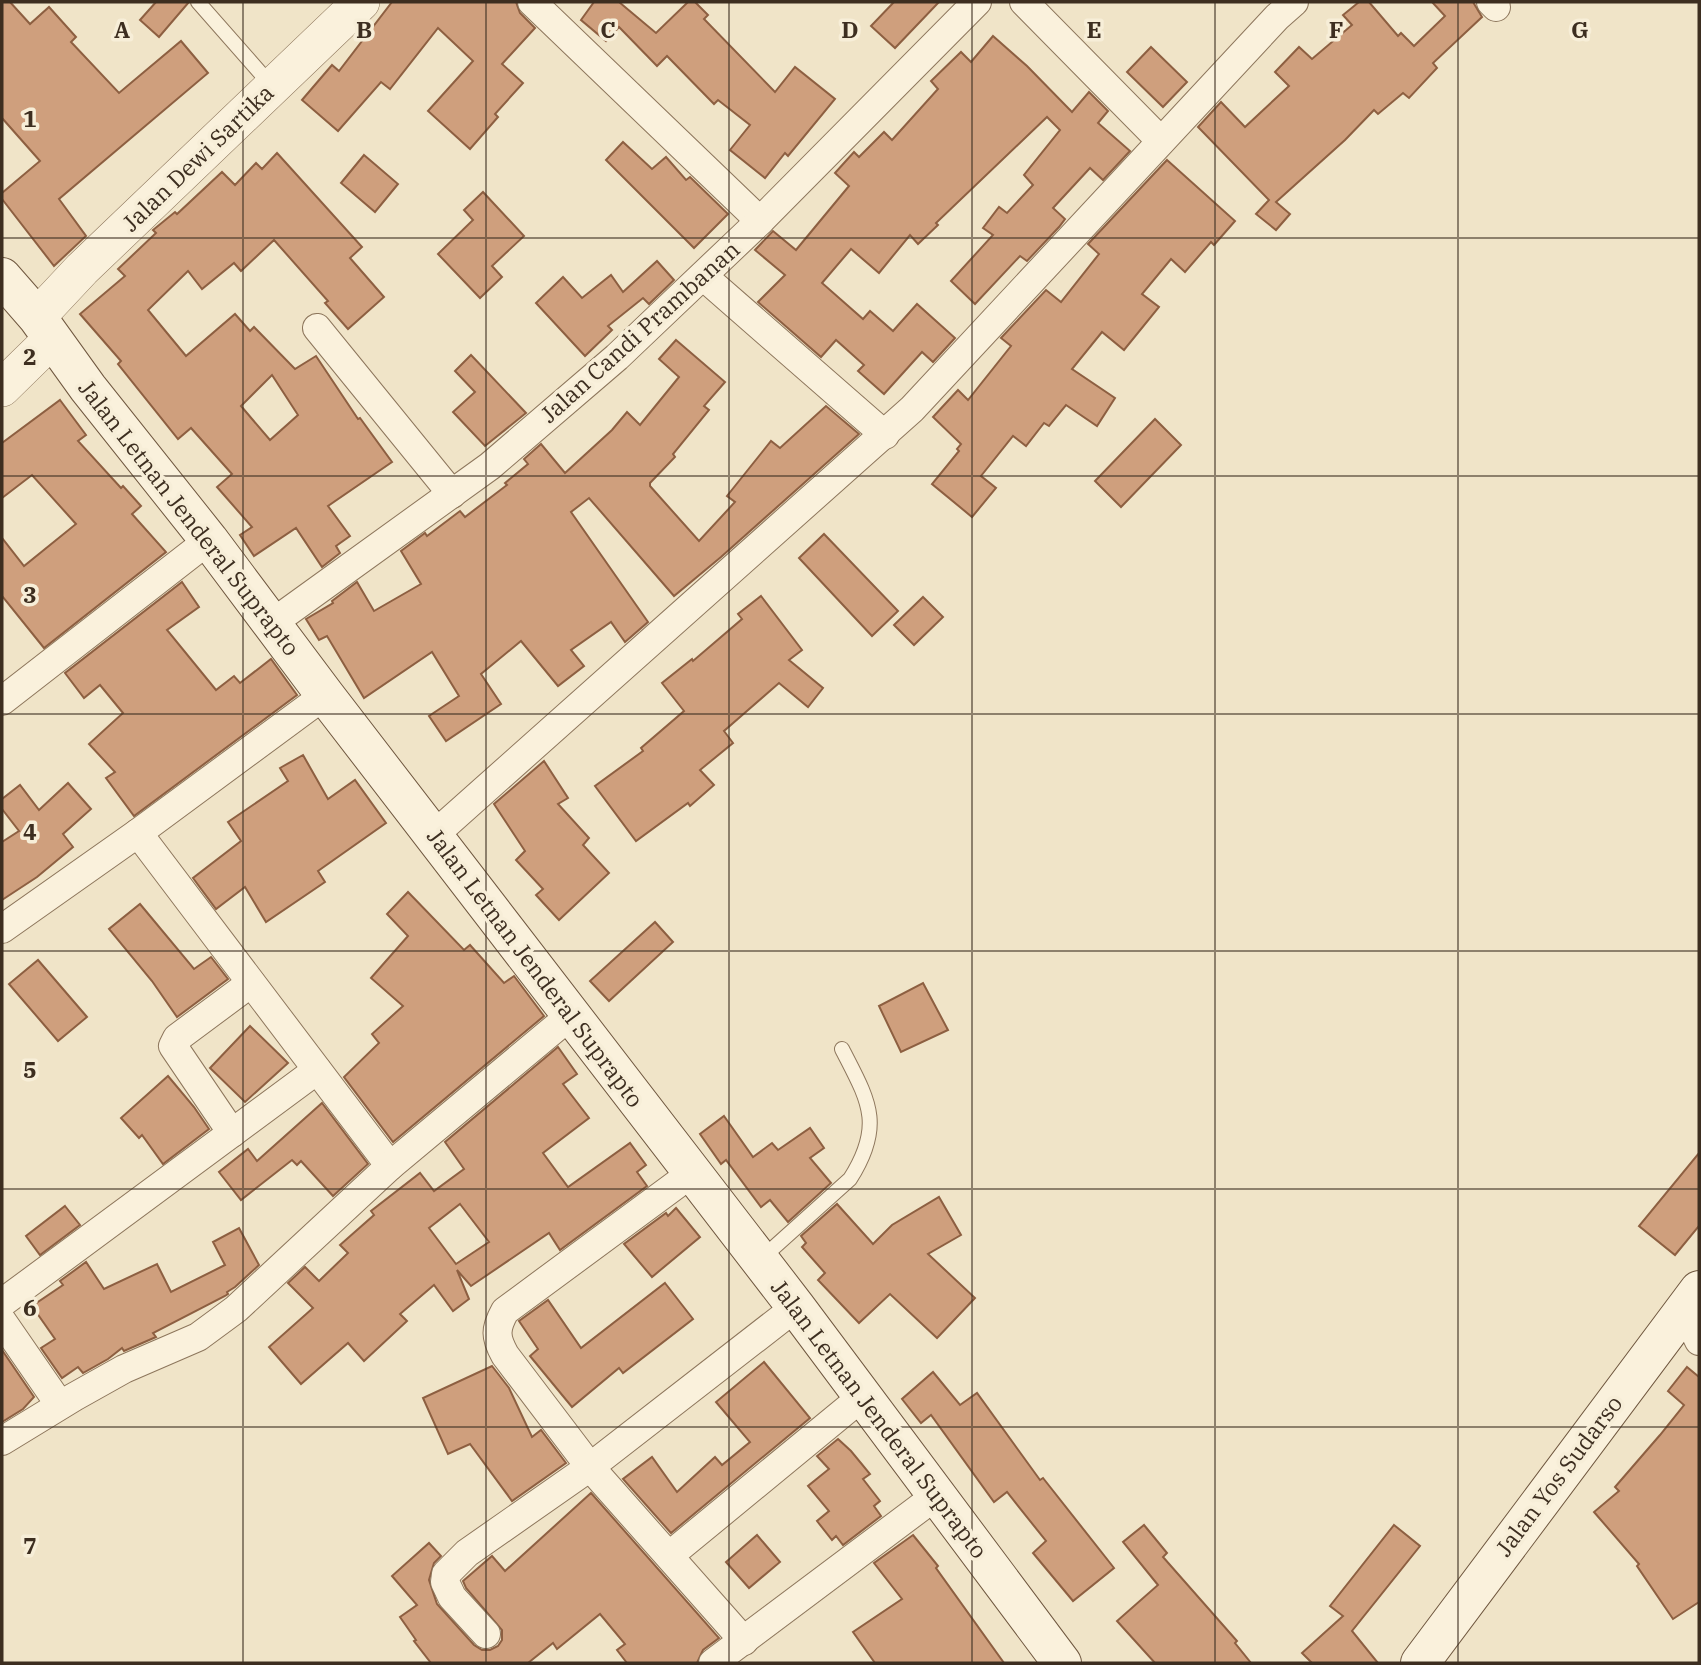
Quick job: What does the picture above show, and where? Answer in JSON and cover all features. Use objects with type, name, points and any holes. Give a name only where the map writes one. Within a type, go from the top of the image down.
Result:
[{"type":"main road","name":"Jalan Letnan Jenderal Suprapto","points":[[2,277],[209,540],[271,624],[308,707],[434,835],[863,1397],[917,1510],[1062,1663]]},
{"type":"main road","name":"Jalan Yos Sudarso","points":[[1420,1663],[1694,1313]]},
{"type":"street","name":"Jalan Dewi Sartika","points":[[2,388],[82,269],[361,2]]},
{"type":"street","points":[[532,2],[760,221]]},
{"type":"street","name":"Jalan Candi Prambanan","points":[[271,624],[490,466],[585,384],[760,221],[977,2]]},
{"type":"street","points":[[1024,2],[1161,141]]},
{"type":"street","points":[[434,835],[912,409],[1277,17],[1294,2]]},
{"type":"street","points":[[703,276],[885,435]]},
{"type":"street","points":[[317,328],[452,494]]},
{"type":"street","points":[[2,701],[209,540]]},
{"type":"street","points":[[2,929],[138,833],[308,707]]},
{"type":"street","points":[[138,833],[390,1166]]},
{"type":"street","points":[[232,1133],[173,1046],[177,1038],[251,983]]},
{"type":"street","points":[[2,1441],[124,1369],[198,1336],[217,1323],[390,1166],[571,1015]]},
{"type":"street","points":[[2,1303],[317,1070]]},
{"type":"street","points":[[692,1172],[505,1311],[496,1329],[498,1343],[505,1355],[590,1467],[744,1641]]},
{"type":"street","points":[[486,1634],[452,1597],[445,1582],[446,1574],[467,1553],[590,1467],[796,1307]]},
{"type":"street","points":[[2,1321],[60,1405]]},
{"type":"street","points":[[670,1555],[863,1397]]},
{"type":"street","points":[[713,1663],[917,1510]]},
{"type":"lane","points":[[198,2],[273,86]]},
{"type":"lane","points":[[760,1260],[850,1179],[868,1141],[872,1119],[866,1097],[842,1049]]},
{"type":"building","points":[[2,2],[10,2],[30,24],[49,7],[76,37],[71,42],[119,93],[181,41],[208,73],[59,199],[86,236],[54,266],[2,199],[2,193],[40,161],[2,118]]},
{"type":"building","points":[[156,2],[189,2],[159,37],[140,20]]},
{"type":"building","points":[[392,2],[516,2],[520,13],[535,28],[502,64],[523,83],[495,114],[498,117],[470,149],[428,111],[473,61],[438,28],[390,89],[381,82],[338,131],[302,100],[332,65],[339,71]]},
{"type":"building","points":[[594,2],[619,2],[656,33],[688,2],[695,2],[708,15],[704,19],[775,92],[795,67],[835,99],[788,156],[785,153],[765,178],[730,150],[750,125],[718,100],[714,104],[667,56],[657,66],[619,27],[606,41],[581,20]]},
{"type":"building","points":[[894,2],[939,2],[895,48],[871,26]]},
{"type":"building","points":[[1359,2],[1369,2],[1398,36],[1401,33],[1414,46],[1445,16],[1432,2],[1473,2],[1482,17],[1433,63],[1437,68],[1409,98],[1403,93],[1378,114],[1374,110],[1276,202],[1290,214],[1276,230],[1256,214],[1269,200],[1198,127],[1221,102],[1245,127],[1289,86],[1275,72],[1299,47],[1312,59],[1352,25],[1343,15]]},
{"type":"building","points":[[993,36],[1072,112],[1089,92],[1108,111],[1098,123],[1130,151],[1103,180],[1090,168],[1053,208],[1065,219],[1059,227],[1027,261],[1020,256],[975,304],[951,281],[993,235],[983,228],[999,207],[1007,213],[1033,185],[1024,175],[1060,130],[1047,117],[936,223],[938,225],[918,244],[910,235],[879,273],[851,249],[822,283],[863,319],[870,311],[893,331],[917,304],[955,338],[933,362],[922,352],[884,394],[858,371],[864,365],[836,340],[821,357],[758,302],[785,275],[755,250],[773,231],[796,250],[849,186],[835,173],[854,152],[859,157],[884,132],[892,140],[938,89],[931,81],[961,52],[971,62]]},
{"type":"building","points":[[1151,47],[1187,82],[1163,107],[1127,72]]},
{"type":"building","points":[[623,142],[652,169],[666,157],[686,180],[690,177],[728,214],[694,248],[606,160]]},
{"type":"building","points":[[277,153],[362,247],[350,258],[384,297],[348,329],[325,303],[328,301],[274,240],[241,271],[234,263],[202,289],[188,271],[148,310],[186,356],[235,314],[250,331],[254,327],[295,369],[316,356],[358,419],[360,418],[392,462],[328,506],[350,536],[336,546],[340,553],[322,567],[296,528],[254,556],[240,535],[252,527],[217,487],[232,474],[191,428],[178,439],[118,364],[121,361],[80,314],[125,276],[118,269],[156,233],[153,230],[175,212],[177,214],[222,172],[235,185],[256,163],[262,169]],"holes":[[[272,375],[298,415],[270,440],[241,406]]]},
{"type":"building","points":[[364,155],[398,184],[375,212],[341,183]]},
{"type":"building","points":[[1167,160],[1235,221],[1214,245],[1211,242],[1185,272],[1171,259],[1142,294],[1159,307],[1124,350],[1102,332],[1072,369],[1115,398],[1097,426],[1066,405],[1049,426],[1044,423],[1026,446],[1013,436],[981,476],[996,488],[972,517],[932,484],[959,451],[957,449],[961,444],[933,417],[958,390],[968,400],[1011,346],[1001,338],[1046,290],[1061,302],[1099,254],[1088,244]]},
{"type":"building","points":[[483,192],[524,236],[492,266],[502,277],[480,298],[438,254],[473,220],[464,210]]},
{"type":"building","points":[[657,261],[674,280],[649,304],[643,298],[608,326],[612,330],[585,356],[536,303],[563,277],[582,298],[611,275],[623,292]]},
{"type":"building","points":[[676,340],[725,382],[704,406],[709,410],[673,454],[675,457],[650,483],[699,541],[735,502],[727,496],[771,441],[780,448],[826,406],[859,434],[674,596],[589,498],[571,512],[648,622],[625,642],[611,622],[571,650],[584,666],[558,686],[521,641],[481,674],[501,704],[446,741],[429,716],[459,696],[432,652],[364,698],[327,636],[319,640],[306,619],[333,603],[332,601],[357,582],[374,611],[421,584],[401,551],[425,533],[427,536],[460,511],[465,517],[507,485],[505,483],[528,464],[524,459],[541,444],[565,473],[612,430],[627,412],[640,425],[679,377],[659,359]]},
{"type":"building","points":[[471,355],[526,413],[485,446],[453,412],[475,392],[455,371]]},
{"type":"building","points":[[60,400],[86,435],[78,441],[141,506],[132,514],[166,552],[44,648],[2,596],[2,538],[24,566],[76,524],[32,475],[2,498],[2,443]]},
{"type":"building","points":[[1155,419],[1181,445],[1121,507],[1095,481]]},
{"type":"building","points":[[824,534],[898,611],[872,636],[799,558]]},
{"type":"building","points":[[182,582],[199,607],[167,630],[216,690],[234,676],[240,683],[271,659],[297,695],[134,816],[106,778],[115,772],[89,744],[123,713],[100,685],[84,698],[65,673]]},
{"type":"building","points":[[761,596],[802,650],[789,660],[823,688],[808,707],[779,683],[724,731],[733,743],[700,770],[714,785],[690,806],[688,803],[636,841],[595,786],[643,751],[641,748],[684,711],[662,683],[692,659],[693,661],[742,619],[738,614]]},
{"type":"building","points":[[923,597],[943,617],[914,645],[894,625]]},
{"type":"building","points":[[303,755],[328,799],[355,780],[386,823],[318,871],[325,882],[266,922],[245,887],[216,909],[193,878],[241,841],[228,822],[288,781],[280,768]]},
{"type":"building","points":[[544,761],[568,798],[558,804],[589,838],[583,845],[609,873],[559,920],[536,895],[543,889],[516,860],[525,851],[494,804]]},
{"type":"building","points":[[68,783],[91,809],[63,834],[73,847],[37,877],[2,900],[2,842],[19,831],[2,809],[2,799],[20,785],[39,810]]},
{"type":"building","points":[[408,892],[464,950],[470,945],[504,983],[514,976],[544,1016],[393,1142],[344,1077],[379,1043],[372,1034],[403,1006],[371,978],[408,936],[387,914]]},
{"type":"building","points":[[140,904],[194,969],[211,957],[228,979],[177,1017],[152,981],[109,929]]},
{"type":"building","points":[[655,922],[673,942],[609,1001],[590,981]]},
{"type":"building","points":[[38,960],[87,1017],[58,1041],[9,984]]},
{"type":"building","points":[[923,983],[948,1030],[901,1052],[879,1006]]},
{"type":"building","points":[[250,1026],[288,1063],[245,1102],[210,1068]]},
{"type":"building","points":[[558,1047],[577,1074],[563,1084],[589,1118],[543,1153],[568,1187],[630,1143],[646,1165],[637,1172],[647,1186],[560,1250],[549,1233],[471,1286],[457,1270],[469,1299],[453,1311],[434,1285],[400,1314],[407,1321],[364,1361],[348,1343],[301,1384],[269,1347],[313,1308],[288,1283],[305,1267],[319,1281],[348,1253],[340,1245],[374,1215],[371,1211],[420,1173],[434,1191],[464,1169],[445,1142]],"holes":[[[460,1204],[489,1242],[456,1264],[429,1228]]]},
{"type":"building","points":[[168,1076],[209,1129],[163,1164],[142,1135],[139,1138],[121,1118]]},
{"type":"building","points":[[322,1103],[368,1164],[333,1196],[301,1161],[297,1165],[292,1160],[241,1200],[219,1172],[248,1149],[257,1161]]},
{"type":"building","points":[[724,1116],[753,1157],[772,1143],[778,1150],[810,1128],[824,1148],[810,1158],[831,1183],[788,1222],[770,1200],[761,1207],[726,1160],[721,1164],[700,1134]]},
{"type":"building","points":[[1699,1153],[1699,1226],[1675,1255],[1639,1226]]},
{"type":"building","points":[[939,1197],[961,1235],[928,1254],[975,1298],[937,1338],[890,1294],[859,1323],[818,1280],[825,1273],[802,1247],[806,1243],[801,1236],[837,1204],[873,1244],[892,1225]]},
{"type":"building","points":[[65,1206],[80,1225],[40,1255],[26,1236]]},
{"type":"building","points":[[676,1208],[700,1237],[652,1277],[624,1244]]},
{"type":"building","points":[[239,1228],[259,1265],[227,1292],[228,1294],[153,1333],[156,1337],[124,1351],[122,1348],[83,1373],[78,1367],[62,1378],[41,1348],[55,1339],[32,1306],[63,1285],[60,1281],[86,1262],[104,1289],[157,1264],[171,1292],[225,1265],[213,1242]]},
{"type":"building","points":[[665,1283],[693,1319],[623,1373],[619,1368],[572,1407],[530,1356],[538,1349],[519,1321],[548,1300],[581,1348]]},
{"type":"building","points":[[2,1350],[34,1397],[23,1409],[2,1422]]},
{"type":"building","points":[[764,1362],[810,1418],[671,1533],[623,1479],[652,1457],[677,1492],[715,1457],[722,1465],[750,1442],[716,1402]]},
{"type":"building","points":[[492,1366],[509,1388],[532,1437],[541,1430],[566,1463],[512,1501],[470,1444],[448,1454],[423,1398]]},
{"type":"building","points":[[1687,1367],[1699,1377],[1699,1602],[1673,1619],[1637,1566],[1639,1564],[1594,1512],[1619,1491],[1615,1487],[1684,1405],[1668,1391]]},
{"type":"building","points":[[933,1372],[960,1405],[977,1393],[1040,1480],[1043,1478],[1114,1568],[1073,1601],[1033,1553],[1046,1541],[1007,1492],[994,1502],[931,1415],[921,1423],[902,1399]]},
{"type":"building","points":[[838,1439],[870,1474],[863,1479],[880,1501],[874,1506],[881,1516],[843,1545],[836,1536],[832,1540],[817,1521],[829,1511],[808,1486],[829,1469],[817,1456]]},
{"type":"building","points":[[591,1493],[719,1638],[703,1650],[697,1663],[627,1663],[617,1650],[625,1644],[600,1614],[557,1649],[553,1643],[528,1663],[431,1663],[400,1617],[417,1605],[392,1576],[429,1543],[441,1556],[434,1563],[429,1580],[437,1604],[474,1645],[482,1650],[490,1650],[502,1640],[502,1630],[463,1581],[492,1556],[505,1571]]},
{"type":"building","points":[[1144,1525],[1167,1553],[1163,1557],[1237,1641],[1235,1643],[1251,1663],[1155,1663],[1117,1621],[1158,1585],[1123,1542]]},
{"type":"building","points":[[1394,1525],[1420,1546],[1352,1631],[1378,1663],[1312,1663],[1302,1653],[1343,1616],[1330,1606]]},
{"type":"building","points":[[757,1535],[780,1562],[749,1588],[726,1562]]},
{"type":"building","points":[[913,1535],[938,1566],[936,1568],[1004,1663],[875,1663],[853,1632],[902,1599],[874,1563]]}]
